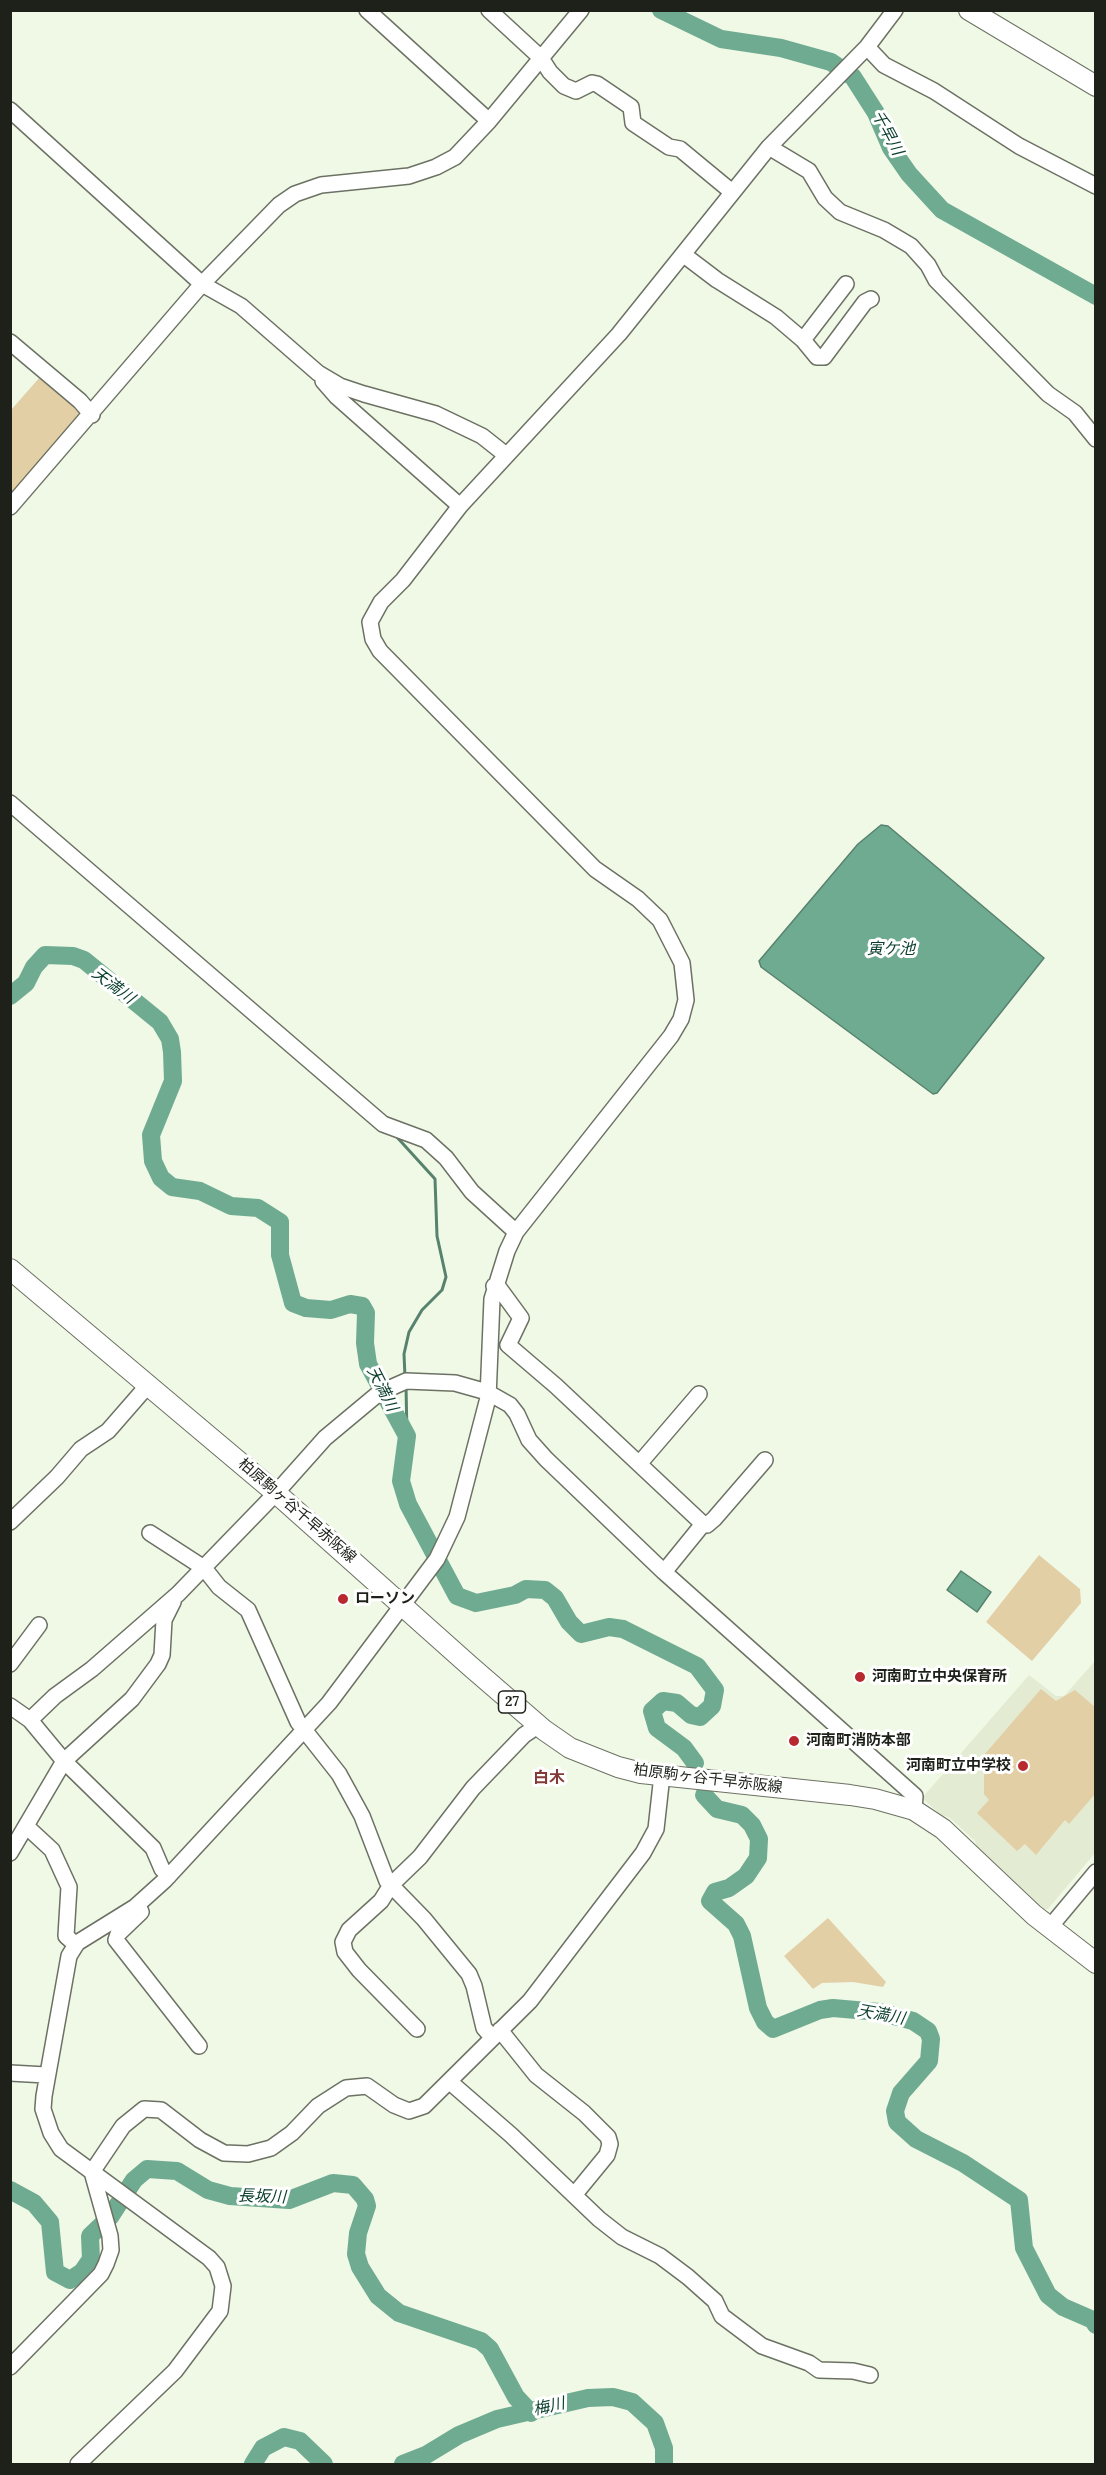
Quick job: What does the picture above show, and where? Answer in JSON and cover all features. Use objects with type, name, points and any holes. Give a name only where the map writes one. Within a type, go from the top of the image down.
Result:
[{"type":"main road","points":[[969,10],[1095,86]]},
{"type":"main road","name":"柏原駒ヶ谷千早赤阪線","points":[[10,1269],[276,1492],[539,1725],[570,1748],[618,1767],[662,1776],[850,1795],[875,1799],[914,1810],[943,1829],[1050,1927],[1095,1963]]},
{"type":"street","points":[[367,10],[489,121]]},
{"type":"street","points":[[489,10],[541,58],[550,72],[564,86],[576,91],[592,83],[597,84],[631,107],[633,123],[669,147],[680,149],[732,192]]},
{"type":"street","points":[[10,507],[202,284],[259,224],[295,194],[321,185],[409,176],[455,157],[489,121],[581,10]]},
{"type":"street","points":[[78,2464],[175,2371],[212,2324],[220,2311],[223,2298],[221,2276],[209,2258],[61,2149],[51,2133],[43,2109],[46,2075],[65,1969],[76,1945],[138,1904],[169,1876],[303,1730],[339,1689],[437,1559],[452,1530],[489,1392],[494,1286],[516,1232],[671,1036],[681,1019],[686,987],[682,963],[671,939],[652,912],[596,869],[380,651],[373,639],[370,622],[374,612],[403,580],[460,506],[619,334],[769,147],[864,50],[895,10]]},
{"type":"street","points":[[864,50],[884,65],[934,91],[1019,146],[1095,186]]},
{"type":"street","points":[[10,110],[202,284],[241,306],[318,373],[337,397],[460,506]]},
{"type":"street","points":[[769,147],[809,171],[825,198],[840,212],[884,230],[911,246],[928,265],[936,280],[1048,394],[1075,413],[1095,439]]},
{"type":"street","points":[[684,255],[717,280],[776,317],[803,340],[817,357],[824,357],[865,302],[871,298]]},
{"type":"street","points":[[803,340],[846,284]]},
{"type":"street","points":[[10,342],[80,401],[92,414]]},
{"type":"street","points":[[318,373],[348,389],[436,414],[482,436],[506,455]]},
{"type":"street","points":[[10,803],[383,1124],[426,1140],[446,1158],[472,1192],[516,1232]]},
{"type":"street","points":[[494,1286],[499,1288],[521,1318],[508,1345],[556,1386],[703,1524],[707,1525],[714,1519],[765,1460]]},
{"type":"street","points":[[30,1720],[55,1696],[92,1669],[178,1594],[325,1438],[380,1393],[394,1385],[406,1381],[441,1382],[489,1392],[510,1405],[517,1414],[529,1440],[546,1460],[664,1572],[915,1796],[914,1810]]},
{"type":"street","points":[[10,1522],[57,1478],[81,1449],[108,1431],[149,1384]]},
{"type":"street","points":[[639,1464],[699,1395]]},
{"type":"street","points":[[664,1572],[703,1524]]},
{"type":"street","points":[[150,1533],[204,1568],[253,1618],[303,1730],[339,1774],[372,1836],[387,1881],[424,1919],[469,1974],[484,2028],[496,2033],[536,2075],[584,2113],[608,2137],[610,2144],[607,2155],[574,2194]]},
{"type":"street","points":[[10,1853],[64,1761],[132,1699],[158,1664],[162,1655],[164,1620],[178,1594]]},
{"type":"street","points":[[10,1664],[39,1625]]},
{"type":"street","points":[[10,1706],[30,1720],[64,1761],[153,1848],[162,1869],[169,1876]]},
{"type":"street","points":[[417,2029],[358,1970],[345,1952],[343,1942],[350,1930],[381,1901],[391,1885],[420,1857],[473,1788],[524,1735],[539,1725]]},
{"type":"street","points":[[10,2367],[101,2274],[106,2264],[111,2250],[110,2236],[92,2172],[123,2126],[144,2109],[161,2110],[200,2140],[224,2152],[248,2154],[271,2148],[285,2138],[318,2106],[346,2088],[367,2086],[394,2105],[409,2111],[424,2106],[496,2033],[518,2015],[553,1974],[653,1838],[662,1776]]},
{"type":"street","points":[[26,1826],[52,1850],[69,1887],[66,1936],[76,1945]]},
{"type":"street","points":[[1050,1927],[1095,1872]]},
{"type":"street","points":[[138,1904],[141,1912],[116,1940],[199,2046]]},
{"type":"street","points":[[10,2073],[46,2075]]},
{"type":"street","points":[[450,2082],[621,2237],[660,2256],[688,2277],[715,2301],[722,2316],[762,2346],[809,2363],[819,2370],[853,2371],[870,2375]]},
{"type":"shaded area","points":[[40,377],[83,412],[11,494],[11,410]]},
{"type":"shaded area","points":[[1039,1555],[1080,1589],[1081,1603],[1032,1661],[986,1622]]},
{"type":"shaded area","name":"河南町立中学校","points":[[1095,1661],[1095,1853],[1048,1909],[1044,1909],[977,1849],[975,1841],[950,1818],[941,1815],[922,1798],[1029,1675],[1056,1696],[1064,1696]]},
{"type":"shaded area","points":[[1041,1689],[1056,1701],[1075,1690],[1095,1707],[1096,1793],[1069,1824],[1065,1820],[1036,1855],[1025,1844],[1017,1851],[977,1813],[989,1800],[984,1794],[984,1755]]},
{"type":"shaded area","points":[[828,1918],[886,1982],[883,1987],[853,1982],[822,1983],[813,1989],[784,1956]]},
{"type":"water","name":"寅ケ池","points":[[881,825],[888,826],[1044,958],[937,1093],[933,1094],[761,967],[759,961],[858,844]]},
{"type":"water","points":[[961,1571],[991,1592],[977,1612],[947,1590]]},
{"type":"waterway","name":"千早川","points":[[661,10],[721,39],[781,48],[831,62],[853,77],[876,113],[891,148],[909,174],[942,210],[1096,296]]},
{"type":"waterway","name":"天満川","points":[[10,996],[26,983],[34,967],[45,955],[73,956],[84,960],[160,1022],[170,1039],[173,1081],[151,1135],[153,1161],[161,1178],[172,1187],[200,1191],[231,1206],[258,1208],[280,1222],[280,1255],[293,1303],[306,1308],[331,1310],[350,1304],[362,1306],[366,1313],[365,1343],[368,1364],[407,1436],[401,1481],[408,1504],[457,1596],[476,1603],[515,1595],[526,1589],[545,1590],[555,1598],[569,1622],[581,1634],[609,1627],[623,1629],[697,1666],[715,1690],[712,1706],[700,1717],[691,1715],[677,1703],[663,1701],[652,1711],[657,1728],[684,1748],[695,1763]]},
{"type":"waterway","points":[[395,1135],[435,1179],[437,1236],[446,1277],[442,1290],[422,1310],[409,1332],[404,1354],[405,1377]]},
{"type":"waterway","points":[[406,1386],[407,1436]]},
{"type":"waterway","name":"天満川","points":[[704,1795],[717,1809],[742,1815],[752,1825],[759,1839],[758,1858],[746,1876],[729,1888],[715,1892],[710,1901],[736,1924],[742,1936],[758,2008],[765,2022],[773,2029],[820,2010],[833,2008],[879,2012],[913,2021],[928,2031],[931,2039],[929,2061],[901,2093],[895,2111],[897,2122],[916,2139],[963,2163],[1019,2200],[1024,2248],[1048,2295],[1063,2307],[1093,2320],[1096,2325]]},
{"type":"waterway","name":"長坂川","points":[[10,2190],[34,2203],[50,2222],[55,2272],[70,2280],[82,2272],[91,2259],[90,2236],[110,2217],[134,2180],[147,2169],[177,2171],[208,2190],[230,2196],[289,2200],[333,2183],[353,2185],[365,2199],[367,2206],[358,2233],[356,2254],[360,2267],[378,2296],[399,2313],[481,2341],[490,2349],[516,2397],[531,2413]]},
{"type":"waterway","name":"梅川","points":[[403,2464],[426,2455],[459,2435],[497,2419],[588,2398],[613,2397],[632,2402],[655,2423],[664,2448],[664,2464]]},
{"type":"waterway","name":"梅川","points":[[253,2464],[263,2448],[284,2437],[300,2441],[324,2464]]},
{"type":"place","name":"ローソン","points":[[343,1599]]},
{"type":"place","name":"河南町立中央保育所","points":[[860,1677]]},
{"type":"place","name":"河南町消防本部","points":[[794,1741]]},
{"type":"place","name":"河南町立中学校","points":[[1023,1766]]},
{"type":"district","name":"白木","points":[[549,1778]]}]
